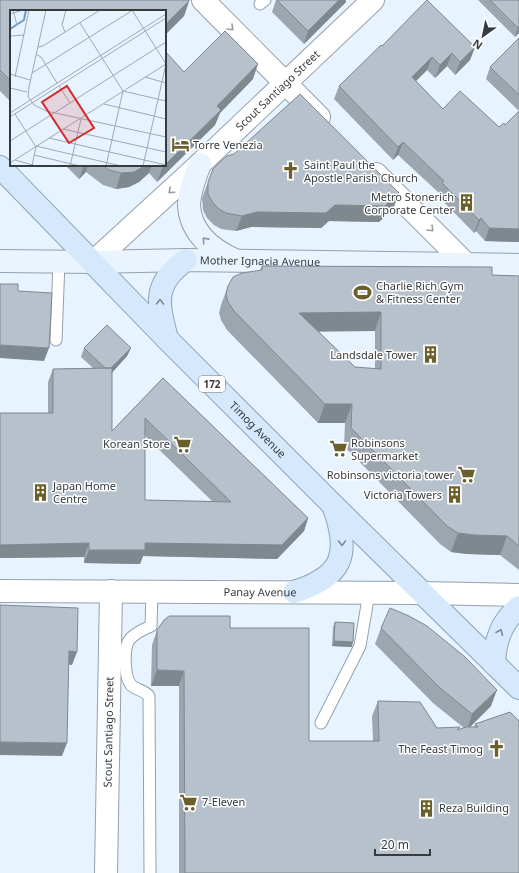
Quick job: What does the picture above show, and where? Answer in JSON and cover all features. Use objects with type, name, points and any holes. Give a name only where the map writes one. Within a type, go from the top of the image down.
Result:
[{"type":"main road","name":"Timog Avenue","points":[[0,167],[168,340],[332,505],[519,688]]},
{"type":"main road","points":[[168,340],[160,311],[160,293],[172,271],[186,260]]},
{"type":"main road","points":[[294,592],[305,589],[321,581],[329,575],[338,564],[342,553],[342,538],[332,505]]},
{"type":"main road","points":[[494,664],[495,647],[500,630],[508,618],[519,607]]},
{"type":"street","points":[[203,0],[331,128]]},
{"type":"street","name":"Scout Santiago Street","points":[[93,262],[200,164],[373,0]]},
{"type":"street","points":[[365,162],[466,264]]},
{"type":"street","points":[[200,164],[192,187],[189,206],[195,226],[200,235],[211,246],[224,256],[238,261]]},
{"type":"street","name":"Mother Ignacia Avenue","points":[[0,261],[93,262],[186,260],[519,265]]},
{"type":"street","name":"Panay Avenue","points":[[0,591],[294,592],[519,595]]},
{"type":"street","name":"Scout Santiago Street","points":[[106,873],[111,592]]},
{"type":"lane","points":[[56,340],[59,262]]},
{"type":"lane","points":[[150,873],[149,696],[146,692],[132,686],[126,673],[126,661],[127,644],[130,639],[140,631],[152,626],[152,591]]},
{"type":"lane","points":[[321,723],[360,646],[369,593]]},
{"type":"building","points":[[0,0],[189,0],[166,24],[166,10],[10,10],[10,80],[0,70]]},
{"type":"building","points":[[277,0],[339,0],[308,31]]},
{"type":"building","points":[[427,0],[475,47],[460,62],[452,53],[440,65],[432,57],[412,77],[443,109],[460,91],[499,127],[504,123],[505,125],[519,111],[519,229],[489,228],[481,218],[479,220],[442,183],[444,181],[403,142],[398,147],[339,86],[381,45],[382,46]]},
{"type":"building","points":[[490,0],[518,0],[519,27],[518,28]]},
{"type":"building","points":[[225,31],[258,64],[217,106],[221,110],[166,164],[166,52],[184,72]]},
{"type":"building","points":[[519,38],[519,95],[490,67]]},
{"type":"building","name":"Saint Paul the Apostle Parish Church","points":[[300,94],[399,193],[385,206],[335,205],[326,213],[257,212],[242,216],[226,213],[219,209],[213,203],[208,194],[208,182],[213,169],[227,156],[234,154]]},
{"type":"building","points":[[103,166],[144,166],[134,172],[121,173],[109,170]]},
{"type":"building","points":[[262,266],[492,267],[492,275],[519,276],[519,546],[507,536],[458,533],[447,526],[351,428],[352,404],[325,404],[234,311],[228,302],[226,294],[233,277],[242,273],[262,270]],"holes":[[[381,312],[381,369],[355,367],[299,313]]]},
{"type":"building","points":[[0,284],[18,284],[18,291],[52,293],[49,348],[0,345]]},
{"type":"building","points":[[107,325],[131,348],[111,368],[105,368],[84,348]]},
{"type":"building","points":[[112,368],[112,431],[163,378],[308,518],[282,545],[145,543],[145,550],[89,550],[89,543],[0,545],[0,413],[53,413],[53,369]],"holes":[[[145,418],[231,502],[145,500]]]},
{"type":"building","points":[[0,605],[78,608],[77,652],[69,651],[67,743],[0,742]]},
{"type":"building","points":[[390,608],[427,626],[465,657],[497,690],[472,714],[439,687],[381,628]]},
{"type":"building","points":[[169,616],[230,616],[230,628],[309,628],[309,741],[379,741],[378,701],[420,702],[437,728],[460,727],[457,730],[466,727],[478,727],[475,724],[510,712],[519,721],[519,873],[185,873],[184,671],[157,670],[157,630]]},
{"type":"building","points":[[335,622],[354,623],[353,642],[334,641]]},
{"type":"place","name":"Torre Venezia","points":[[180,145]]},
{"type":"place","name":"Saint Paul the Apostle Parish Church","points":[[291,171]]},
{"type":"place","name":"Metro Stonerich Corporate Center","points":[[467,203]]},
{"type":"place","name":"Charlie Rich Gym & Fitness Center","points":[[363,292]]},
{"type":"place","name":"Landsdale Tower","points":[[430,355]]},
{"type":"place","name":"Korean Store","points":[[183,444]]},
{"type":"place","name":"Robinsons Supermarket","points":[[338,449]]},
{"type":"place","name":"Robinsons victoria tower","points":[[467,475]]},
{"type":"place","name":"Japan Home Centre","points":[[40,492]]},
{"type":"place","name":"Victoria Towers","points":[[455,495]]},
{"type":"place","name":"The Feast Timog","points":[[496,749]]},
{"type":"place","name":"7-Eleven","points":[[189,802]]},
{"type":"place","name":"Reza Building","points":[[426,808]]}]
